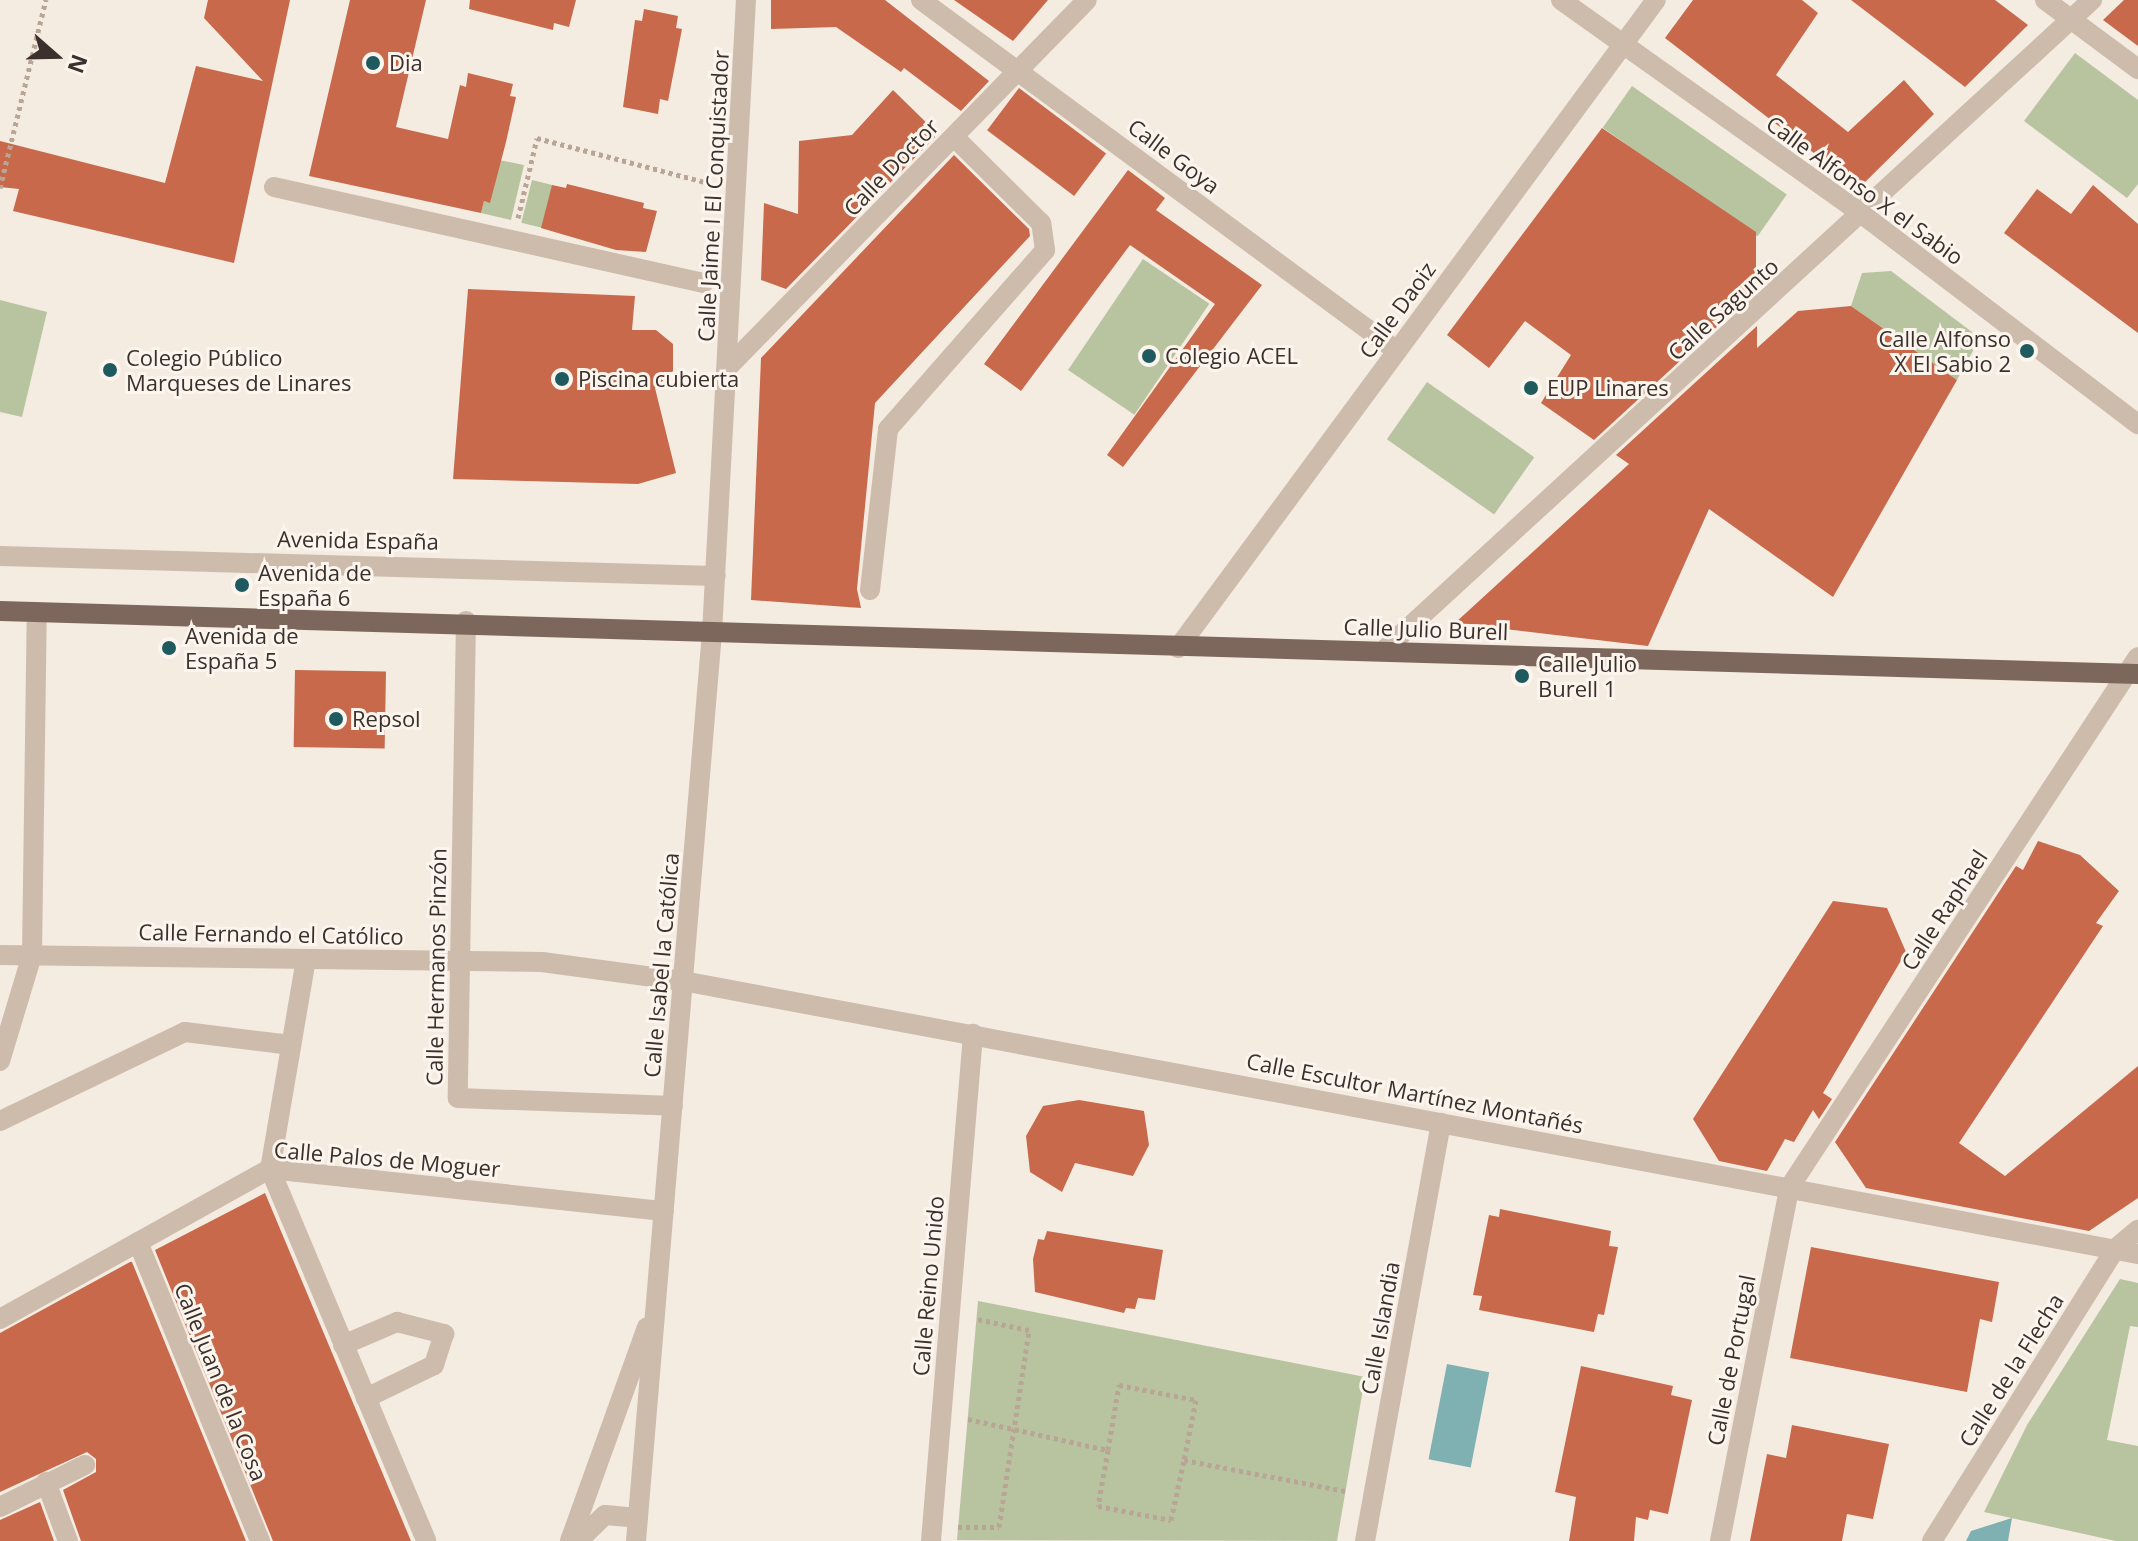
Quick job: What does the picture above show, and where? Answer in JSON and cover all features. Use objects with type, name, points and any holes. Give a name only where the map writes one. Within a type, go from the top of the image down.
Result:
[{"type":"main road","points":[[0,611],[466,621],[712,633]]},
{"type":"main road","name":"Calle Julio Burell","points":[[712,633],[1178,648],[2135,668]]},
{"type":"street","name":"Calle Jaime I El Conquistador","points":[[712,633],[746,0]]},
{"type":"street","name":"Calle Goya","points":[[921,0],[1397,351]]},
{"type":"street","name":"Calle Doctor","points":[[728,367],[1087,0]]},
{"type":"street","name":"Calle Alfonso X el Sabio","points":[[1561,0],[1862,214],[2138,424]]},
{"type":"street","name":"Calle Daoiz","points":[[1178,648],[1656,0]]},
{"type":"street","points":[[2045,0],[2138,69]]},
{"type":"street","name":"Calle Sagunto","points":[[1383,651],[2092,0]]},
{"type":"street","points":[[870,590],[888,429],[1045,250],[1041,223],[954,137]]},
{"type":"street","points":[[274,187],[513,238],[703,283]]},
{"type":"street","name":"Avenida España","points":[[0,556],[716,576]]},
{"type":"street","points":[[0,1061],[32,955],[37,612]]},
{"type":"street","name":"Calle Hermanos Pinzón","points":[[466,621],[458,1098],[673,1106]]},
{"type":"street","name":"Calle Isabel la Católica","points":[[636,1541],[712,633]]},
{"type":"street","name":"Calle Raphael","points":[[1789,1188],[2135,668]]},
{"type":"street","name":"Calle Fernando el Católico","points":[[0,955],[542,962],[683,981]]},
{"type":"street","points":[[306,959],[270,1169],[426,1541]]},
{"type":"street","name":"Calle Escultor Martínez Montañés","points":[[683,981],[2138,1254]]},
{"type":"street","points":[[0,1121],[185,1032],[291,1045]]},
{"type":"street","name":"Calle Reino Unido","points":[[931,1541],[973,1034]]},
{"type":"street","name":"Calle Islandia","points":[[1365,1541],[1441,1123]]},
{"type":"street","name":"Calle Palos de Moguer","points":[[0,1319],[270,1169],[664,1211]]},
{"type":"street","name":"Calle de Portugal","points":[[1720,1541],[1789,1188]]},
{"type":"street","name":"Calle de la Flecha","points":[[1932,1541],[2115,1249],[2138,1230]]},
{"type":"street","name":"Calle Juan de la Cosa","points":[[138,1242],[260,1541]]},
{"type":"street","name":"Calle Isabel la Católica","points":[[570,1541],[657,1301]]},
{"type":"street","points":[[343,1345],[397,1322],[444,1334],[434,1365],[366,1398]]},
{"type":"street","points":[[0,1507],[85,1465]]},
{"type":"street","points":[[46,1482],[68,1541]]},
{"type":"street","points":[[578,1541],[605,1515],[638,1518]]},
{"type":"path","points":[[0,188],[46,0]]},
{"type":"path","points":[[513,238],[537,138],[708,183]]},
{"type":"path","points":[[958,1527],[999,1527],[1029,1330],[977,1319]]},
{"type":"path","points":[[1119,1385],[1196,1400],[1171,1520],[1098,1506],[1108,1450],[1119,1385]]},
{"type":"path","points":[[968,1419],[1108,1450]]},
{"type":"path","points":[[1184,1460],[1345,1491]]},
{"type":"green space","points":[[2075,53],[2138,100],[2138,184],[2127,198],[2024,121]]},
{"type":"green space","points":[[1632,86],[1787,194],[1758,236],[1603,128]]},
{"type":"green space","points":[[499,160],[524,165],[511,220],[481,213],[484,201],[489,202]]},
{"type":"green space","points":[[532,180],[552,185],[542,228],[521,223]]},
{"type":"green space","points":[[1143,259],[1209,304],[1134,415],[1068,370]]},
{"type":"green space","points":[[1891,271],[1980,338],[1957,380],[1851,306],[1862,273]]},
{"type":"green space","points":[[0,300],[47,312],[22,417],[0,412]]},
{"type":"green space","points":[[1427,382],[1534,457],[1494,514],[1387,439]]},
{"type":"green space","points":[[2120,1279],[2138,1283],[2138,1327],[2130,1326],[2107,1440],[2138,1446],[2138,1541],[2116,1541],[1984,1512],[2027,1425]]},
{"type":"green space","points":[[978,1301],[1365,1377],[1337,1541],[957,1540]]},
{"type":"water","points":[[1447,1364],[1489,1372],[1471,1467],[1428,1459]]},
{"type":"water","points":[[2012,1518],[2008,1541],[1966,1541],[1971,1531]]},
{"type":"building","points":[[208,0],[290,0],[234,263],[13,211],[19,189],[0,187],[0,141],[165,183],[196,66],[263,81],[204,18]]},
{"type":"building","name":"Dia","points":[[350,0],[426,0],[396,127],[448,139],[460,85],[466,87],[468,73],[513,84],[510,96],[516,97],[506,142],[490,203],[484,201],[481,213],[309,176]]},
{"type":"building","points":[[470,0],[576,0],[569,27],[554,23],[553,30],[469,9]]},
{"type":"building","points":[[771,0],[885,0],[989,81],[961,111],[904,68],[901,72],[836,27],[771,29]]},
{"type":"building","points":[[954,0],[1048,0],[1013,41]]},
{"type":"building","points":[[1693,0],[1802,0],[1818,13],[1776,75],[1848,132],[1904,80],[1934,114],[1859,188],[1665,38]]},
{"type":"building","points":[[1851,0],[1995,0],[2028,25],[1965,87]]},
{"type":"building","points":[[2124,0],[2138,0],[2138,46],[2103,20]]},
{"type":"building","points":[[644,9],[678,16],[676,28],[682,29],[668,101],[660,99],[658,114],[623,107],[635,20],[642,21]]},
{"type":"building","points":[[1019,88],[1106,154],[1074,196],[987,130]]},
{"type":"building","points":[[893,90],[938,134],[786,289],[761,280],[764,203],[798,214],[799,141],[852,135]]},
{"type":"building","points":[[1602,128],[1756,232],[1756,291],[1594,440],[1541,403],[1571,355],[1525,321],[1489,368],[1447,335]]},
{"type":"building","points":[[954,155],[1029,229],[1030,236],[875,403],[857,589],[861,608],[751,600],[761,358]]},
{"type":"building","points":[[1128,170],[1165,198],[1156,210],[1262,285],[1123,467],[1107,455],[1215,304],[1130,245],[1021,391],[984,364]]},
{"type":"building","points":[[567,184],[644,203],[643,208],[657,211],[646,252],[616,250],[541,228],[552,185],[566,188]]},
{"type":"building","points":[[2093,185],[2138,224],[2138,333],[2004,233],[2037,189],[2071,214]]},
{"type":"building","name":"Piscina cubierta","points":[[468,289],[635,296],[632,330],[656,330],[673,344],[673,371],[655,388],[676,473],[638,484],[453,479]]},
{"type":"building","name":"EUP Linares","points":[[1851,306],[1957,380],[1833,597],[1709,509],[1648,646],[1455,623],[1629,464],[1616,455],[1757,326],[1757,348],[1798,311]]},
{"type":"building","points":[[295,670],[386,672],[385,749],[294,747]]},
{"type":"building","points":[[2038,841],[2080,855],[2119,891],[2096,923],[2103,926],[1959,1143],[2005,1176],[2138,1066],[2138,1198],[2089,1231],[1866,1188],[1835,1142],[2016,866],[2023,870]]},
{"type":"building","points":[[1833,901],[1887,908],[1906,952],[1823,1093],[1832,1099],[1819,1119],[1813,1110],[1794,1142],[1785,1139],[1767,1171],[1719,1161],[1693,1119]]},
{"type":"building","points":[[1079,1100],[1144,1111],[1149,1145],[1133,1176],[1075,1163],[1062,1192],[1030,1172],[1026,1136],[1043,1106]]},
{"type":"building","points":[[265,1193],[411,1541],[273,1541],[155,1250]]},
{"type":"building","points":[[1500,1209],[1611,1231],[1609,1246],[1618,1247],[1604,1315],[1598,1314],[1594,1332],[1479,1310],[1482,1296],[1473,1295],[1489,1215],[1499,1217]]},
{"type":"building","points":[[1047,1231],[1163,1250],[1155,1300],[1138,1298],[1135,1309],[1126,1308],[1124,1313],[1035,1292],[1033,1259],[1038,1239],[1044,1240]]},
{"type":"building","points":[[1811,1247],[1999,1282],[1992,1322],[1980,1319],[1967,1392],[1790,1358]]},
{"type":"building","points":[[130,1262],[246,1541],[81,1541],[63,1490],[96,1472],[96,1459],[87,1452],[0,1492],[0,1333]]},
{"type":"building","points":[[1581,1366],[1673,1386],[1671,1395],[1692,1400],[1668,1514],[1650,1510],[1648,1520],[1636,1517],[1634,1541],[1569,1541],[1576,1497],[1555,1492]]},
{"type":"building","points":[[1792,1425],[1889,1444],[1873,1519],[1847,1514],[1842,1541],[1750,1541],[1767,1454],[1786,1458]]},
{"type":"building","points":[[40,1502],[54,1541],[0,1541],[0,1520]]},
{"type":"place","name":"Dia","points":[[373,63]]},
{"type":"place","name":"Calle Alfonso X El Sabio 2","points":[[2027,351]]},
{"type":"place","name":"Colegio ACEL","points":[[1149,356]]},
{"type":"place","name":"Colegio Público Marqueses de Linares","points":[[110,370]]},
{"type":"place","name":"Piscina cubierta","points":[[562,379]]},
{"type":"place","name":"EUP Linares","points":[[1531,388]]},
{"type":"place","name":"Avenida de España 6","points":[[242,585]]},
{"type":"place","name":"Avenida de España 5","points":[[169,648]]},
{"type":"place","name":"Calle Julio Burell 1","points":[[1522,676]]},
{"type":"place","name":"Repsol","points":[[336,719]]}]
